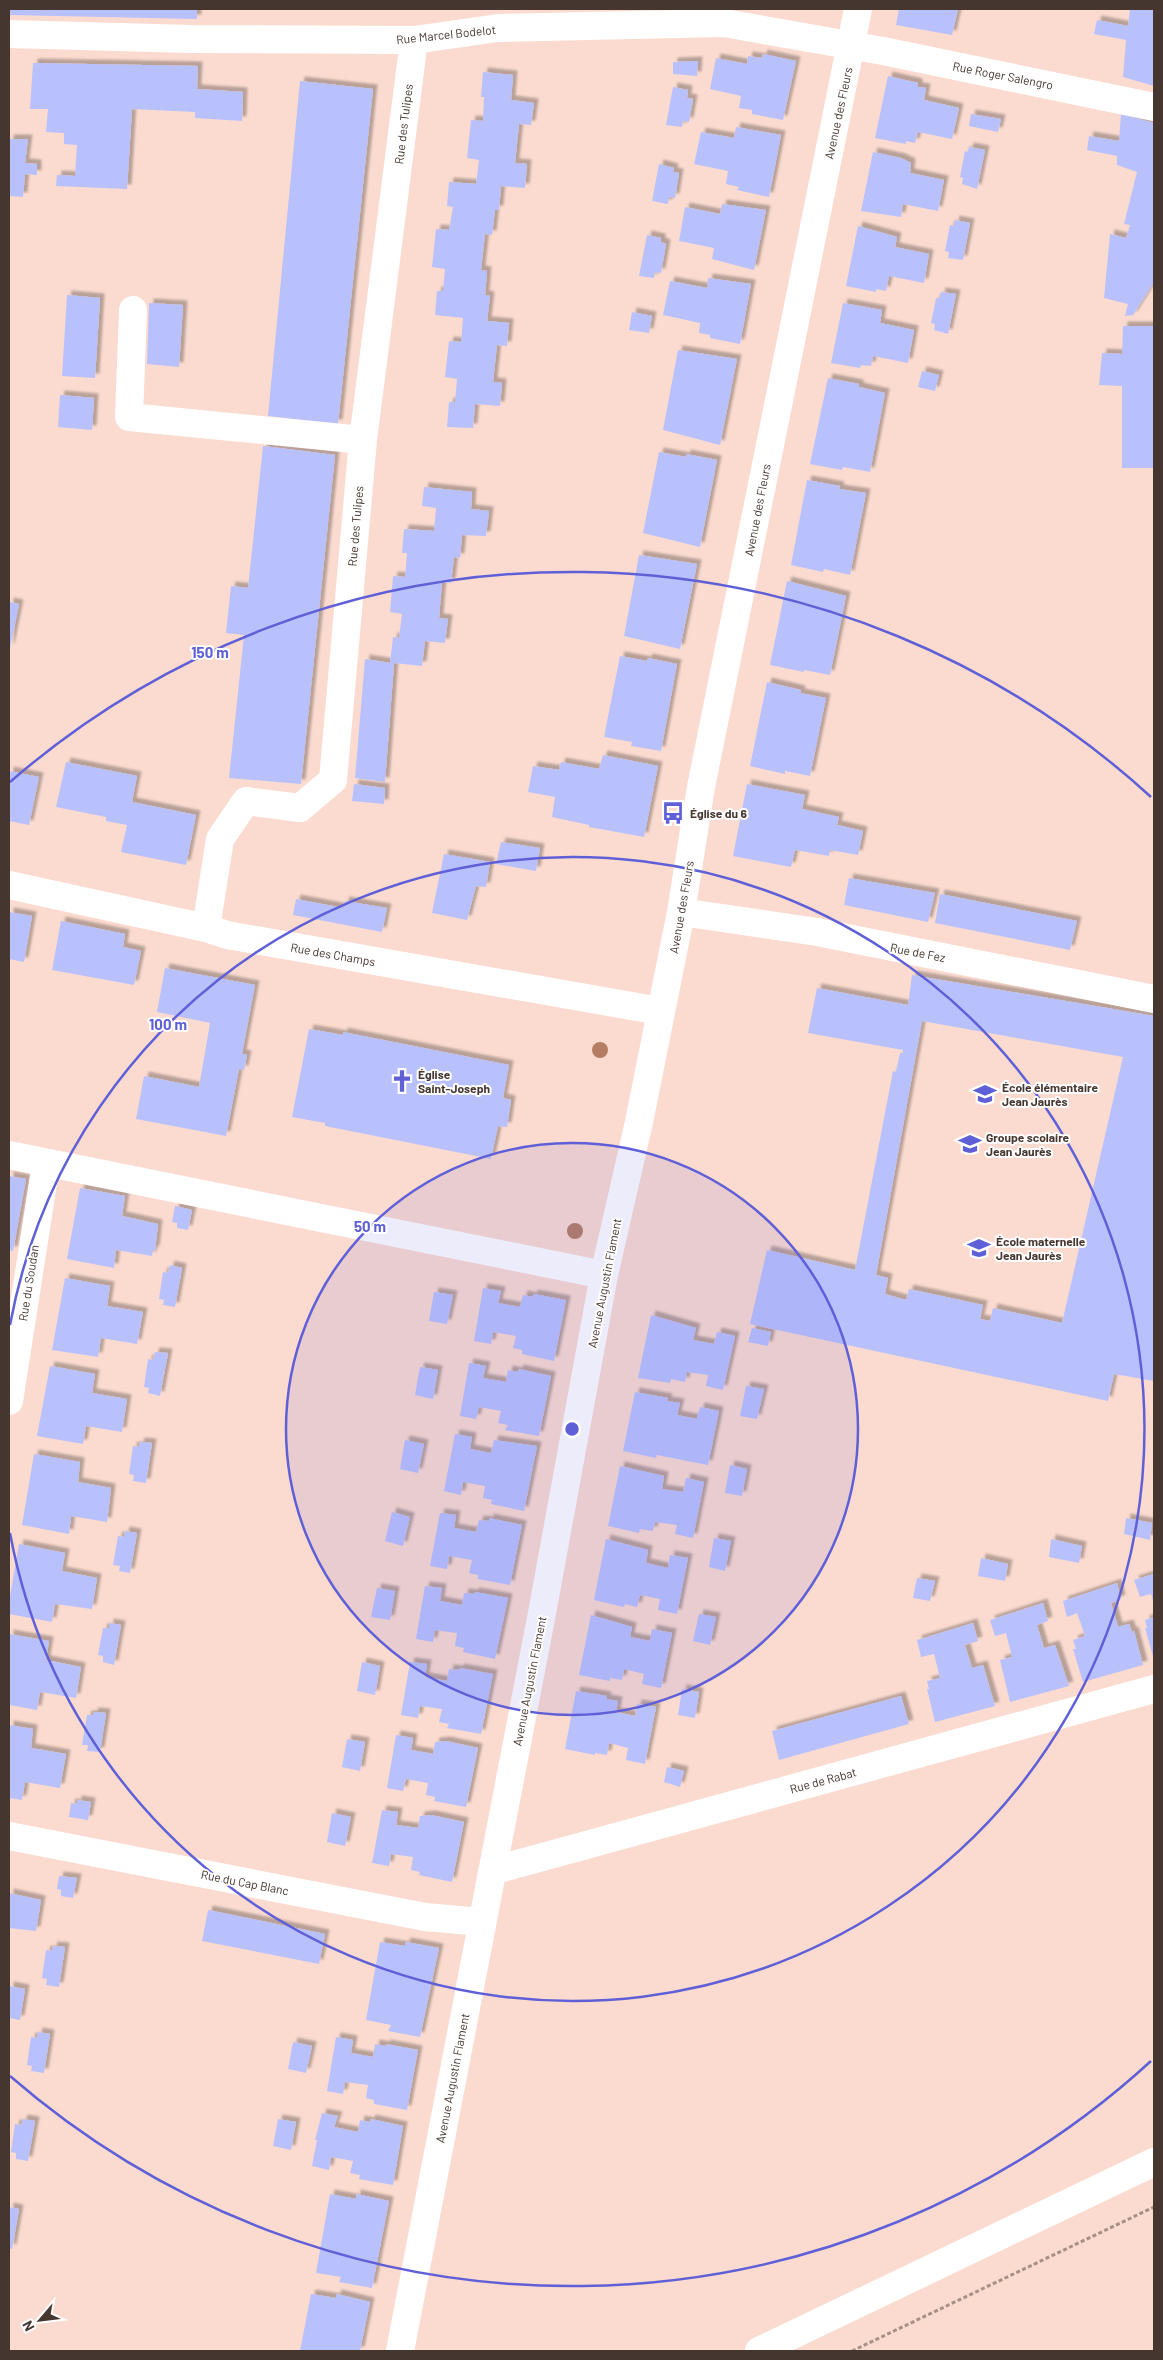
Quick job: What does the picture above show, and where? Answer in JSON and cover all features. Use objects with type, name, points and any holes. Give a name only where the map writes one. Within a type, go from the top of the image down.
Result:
[{"type":"street","name":"Avenue des Fleurs","points":[[660,1011],[681,912],[701,787],[858,9]]},
{"type":"street","name":"Rue Marcel Bodelot","points":[[9,34],[191,39],[414,40],[500,19],[724,23],[851,46]]},
{"type":"street","name":"Rue des Tulipes","points":[[206,928],[220,839],[246,801],[300,808],[333,780],[363,440],[414,40]]},
{"type":"street","name":"Rue Roger Salengro","points":[[851,46],[1052,84],[1154,107]]},
{"type":"street","points":[[133,310],[129,417],[363,440]]},
{"type":"street","name":"Rue des Champs","points":[[9,885],[206,928],[227,935],[660,1011]]},
{"type":"street","name":"Rue de Fez","points":[[681,912],[817,932],[1154,999]]},
{"type":"street","name":"Avenue Augustin Flament","points":[[400,2351],[604,1275],[639,1122],[660,1011]]},
{"type":"street","points":[[9,1155],[46,1164],[604,1275]]},
{"type":"street","name":"Rue du Soudan","points":[[9,1401],[46,1164]]},
{"type":"street","name":"Rue de Rabat","points":[[492,1871],[1154,1689]]},
{"type":"street","name":"Rue du Cap Blanc","points":[[9,1836],[425,1917],[482,1922]]},
{"type":"street","points":[[759,2351],[1154,2162]]},
{"type":"path","points":[[852,2351],[1154,2207]]},
{"type":"building","points":[[9,9],[197,9],[197,19],[9,15]]},
{"type":"building","points":[[899,9],[958,9],[952,35],[896,25]]},
{"type":"building","points":[[1130,9],[1154,9],[1154,86],[1123,77],[1126,40],[1094,34],[1097,20],[1128,26]]},
{"type":"building","points":[[763,54],[796,61],[783,120],[752,114],[752,110],[739,108],[741,96],[710,89],[716,58],[747,64],[748,56],[762,58]]},
{"type":"building","points":[[698,61],[697,76],[673,74],[673,62]]},
{"type":"building","points":[[33,63],[198,66],[197,89],[243,92],[242,121],[195,118],[195,112],[132,109],[127,189],[56,186],[57,175],[75,176],[77,145],[64,144],[64,133],[46,132],[48,109],[30,109]]},
{"type":"building","points":[[483,72],[513,75],[511,100],[534,103],[531,125],[519,124],[515,163],[527,164],[525,188],[501,186],[499,210],[495,210],[492,235],[485,234],[481,270],[487,271],[485,295],[490,296],[487,321],[509,323],[507,346],[497,345],[493,382],[502,383],[500,406],[475,404],[473,428],[447,427],[449,402],[455,402],[457,379],[445,377],[449,341],[461,342],[463,318],[435,315],[437,291],[443,291],[445,269],[432,267],[436,229],[449,230],[453,207],[447,206],[449,182],[476,184],[479,160],[467,158],[471,120],[483,121],[484,97],[481,97]]},
{"type":"building","points":[[888,76],[918,83],[918,87],[926,88],[924,100],[959,108],[952,139],[918,132],[915,143],[906,141],[906,144],[875,138]]},
{"type":"building","points":[[300,81],[373,89],[338,424],[268,416]]},
{"type":"building","points":[[673,87],[688,90],[687,98],[693,99],[689,122],[683,121],[682,127],[666,125]]},
{"type":"building","points":[[971,114],[1001,119],[998,132],[969,126]]},
{"type":"building","points":[[1121,114],[1154,123],[1154,282],[1133,315],[1125,316],[1128,304],[1104,298],[1110,234],[1126,238],[1130,225],[1124,224],[1137,172],[1117,165],[1117,156],[1087,150],[1089,136],[1119,141]]},
{"type":"building","points":[[736,127],[781,135],[769,197],[737,190],[739,187],[726,184],[728,171],[694,164],[701,132],[734,138]]},
{"type":"building","points":[[9,139],[28,139],[25,163],[37,164],[37,175],[25,174],[23,197],[9,196]]},
{"type":"building","points":[[969,147],[985,150],[977,189],[962,184],[963,178],[960,177],[965,151],[968,152]]},
{"type":"building","points":[[873,152],[901,158],[911,163],[910,173],[944,180],[938,211],[903,204],[901,217],[861,211]]},
{"type":"building","points":[[659,164],[674,168],[673,172],[679,173],[675,198],[669,197],[668,204],[652,201]]},
{"type":"building","points":[[722,204],[766,210],[754,270],[712,259],[714,248],[679,241],[685,207],[720,214]]},
{"type":"building","points":[[955,220],[970,223],[963,260],[948,258],[949,252],[945,251],[950,225],[954,226]]},
{"type":"building","points":[[858,226],[897,237],[895,247],[929,254],[924,283],[889,276],[886,291],[876,289],[876,292],[846,286]]},
{"type":"building","points":[[647,235],[661,238],[661,242],[666,244],[661,273],[655,272],[654,278],[639,276]]},
{"type":"building","points":[[708,278],[751,284],[740,344],[710,338],[710,335],[699,333],[700,323],[663,315],[670,281],[707,288]]},
{"type":"building","points":[[941,292],[956,294],[948,334],[934,330],[935,324],[931,323],[936,298],[940,298]]},
{"type":"building","points":[[67,295],[100,298],[95,378],[62,376]]},
{"type":"building","points":[[149,303],[183,305],[179,367],[147,364]]},
{"type":"building","points":[[843,303],[882,310],[880,323],[914,330],[908,363],[873,356],[871,366],[861,365],[860,368],[831,363]]},
{"type":"building","points":[[632,312],[652,316],[649,333],[629,330]]},
{"type":"building","points":[[1123,326],[1154,326],[1154,468],[1122,468],[1122,386],[1099,385],[1102,353],[1122,354]]},
{"type":"building","points":[[678,350],[737,359],[720,445],[663,430]]},
{"type":"building","points":[[922,371],[939,375],[935,391],[918,387]]},
{"type":"building","points":[[828,378],[859,384],[859,387],[885,393],[870,472],[843,467],[842,470],[810,464]]},
{"type":"building","points":[[60,395],[94,398],[92,430],[58,427]]},
{"type":"building","points":[[263,446],[335,455],[301,784],[229,778],[244,635],[226,633],[231,586],[248,588]]},
{"type":"building","points":[[659,452],[686,457],[686,454],[717,460],[700,547],[643,533]]},
{"type":"building","points":[[807,480],[840,486],[839,489],[866,493],[850,575],[824,569],[823,572],[791,565]]},
{"type":"building","points":[[424,487],[472,492],[471,509],[489,511],[486,536],[462,535],[460,558],[454,557],[451,583],[442,582],[439,618],[448,619],[445,643],[425,641],[422,666],[394,663],[385,782],[355,778],[365,659],[390,663],[393,637],[399,638],[402,614],[390,612],[393,576],[405,577],[407,553],[402,553],[404,529],[434,531],[436,508],[422,506]]},
{"type":"building","points":[[639,555],[697,564],[680,649],[624,636]]},
{"type":"building","points":[[787,581],[846,596],[830,675],[770,665]]},
{"type":"building","points":[[9,602],[19,604],[10,648],[9,648]]},
{"type":"building","points":[[620,656],[647,661],[648,658],[677,664],[661,751],[631,746],[632,742],[604,737]]},
{"type":"building","points":[[767,682],[801,690],[800,693],[826,698],[810,776],[785,771],[785,774],[750,766]]},
{"type":"building","points":[[603,755],[658,766],[644,837],[589,827],[589,825],[552,817],[555,797],[528,792],[533,766],[559,770],[561,762],[599,769]]},
{"type":"building","points":[[66,762],[137,776],[132,802],[196,815],[186,865],[121,852],[127,825],[106,821],[106,817],[56,807]]},
{"type":"building","points":[[9,771],[39,777],[29,825],[9,821]]},
{"type":"building","points":[[354,784],[385,788],[384,804],[352,801]]},
{"type":"building","points":[[747,784],[805,795],[802,809],[839,817],[837,825],[863,831],[858,855],[830,850],[829,856],[795,850],[791,867],[733,856]]},
{"type":"building","points":[[501,842],[540,848],[536,871],[496,864]]},
{"type":"building","points":[[444,854],[490,862],[486,887],[476,886],[467,920],[432,913]]},
{"type":"building","points":[[849,878],[935,893],[928,922],[844,905]]},
{"type":"building","points":[[940,894],[1077,921],[1070,950],[935,923]]},
{"type":"building","points":[[296,899],[343,908],[345,901],[387,908],[382,932],[293,915]]},
{"type":"building","points":[[9,912],[32,916],[24,962],[9,959]]},
{"type":"building","points":[[61,921],[125,934],[123,947],[141,951],[134,985],[52,970]]},
{"type":"building","points":[[165,968],[255,985],[242,1054],[247,1055],[244,1070],[239,1069],[226,1136],[136,1119],[144,1076],[199,1087],[210,1023],[157,1012]]},
{"type":"building","points":[[912,975],[1154,1016],[1154,1381],[1114,1374],[1108,1401],[750,1324],[767,1250],[855,1270],[893,1071],[896,1072],[900,1053],[903,1053],[903,1050],[808,1033],[817,988],[908,1005]],"holes":[[[922,1021],[1123,1057],[1062,1323],[993,1308],[990,1321],[980,1319],[983,1305],[909,1289],[906,1300],[885,1294],[888,1278],[876,1275]]]},
{"type":"building","name":"Église Saint-Joseph","points":[[309,1029],[343,1035],[343,1032],[509,1065],[503,1098],[511,1100],[507,1127],[498,1126],[491,1159],[325,1126],[325,1123],[292,1117]]},
{"type":"building","points":[[9,1176],[26,1179],[13,1251],[9,1250]]},
{"type":"building","points":[[80,1188],[125,1196],[122,1216],[158,1224],[155,1251],[153,1250],[152,1256],[116,1250],[114,1268],[67,1259]]},
{"type":"building","points":[[175,1206],[192,1210],[188,1230],[177,1228],[177,1223],[172,1222]]},
{"type":"building","points":[[170,1265],[182,1268],[175,1307],[163,1305],[164,1300],[159,1299],[163,1272],[168,1273]]},
{"type":"building","points":[[65,1278],[110,1286],[107,1306],[143,1312],[137,1344],[101,1338],[98,1357],[52,1350]]},
{"type":"building","points":[[483,1288],[501,1291],[498,1303],[520,1307],[523,1295],[533,1297],[533,1294],[566,1300],[554,1361],[522,1354],[522,1350],[513,1348],[516,1336],[493,1332],[491,1344],[474,1341]]},
{"type":"building","points":[[434,1292],[453,1295],[447,1324],[429,1321]]},
{"type":"building","points":[[651,1315],[696,1328],[693,1340],[714,1344],[717,1332],[735,1336],[723,1390],[706,1386],[708,1375],[687,1372],[685,1382],[671,1379],[670,1383],[638,1378]]},
{"type":"building","points":[[752,1328],[771,1332],[768,1346],[748,1342]]},
{"type":"building","points":[[155,1352],[168,1353],[160,1396],[148,1393],[149,1388],[144,1387],[148,1359],[153,1360]]},
{"type":"building","points":[[469,1363],[486,1366],[483,1378],[506,1382],[508,1370],[518,1372],[519,1369],[551,1376],[539,1436],[505,1430],[508,1425],[498,1423],[501,1411],[479,1407],[476,1419],[460,1416]]},
{"type":"building","points":[[50,1366],[95,1374],[92,1393],[127,1399],[122,1432],[86,1426],[83,1444],[37,1436]]},
{"type":"building","points":[[420,1367],[438,1370],[433,1399],[415,1395]]},
{"type":"building","points":[[746,1386],[764,1389],[757,1419],[740,1416]]},
{"type":"building","points":[[635,1392],[668,1398],[667,1401],[680,1403],[677,1415],[697,1419],[700,1407],[719,1411],[708,1465],[657,1455],[656,1458],[623,1451]]},
{"type":"building","points":[[455,1434],[472,1437],[470,1449],[491,1453],[494,1440],[537,1446],[524,1511],[491,1504],[492,1500],[483,1498],[485,1486],[463,1482],[461,1495],[444,1491]]},
{"type":"building","points":[[405,1440],[424,1444],[418,1473],[400,1469]]},
{"type":"building","points":[[140,1442],[152,1443],[146,1483],[133,1481],[134,1475],[129,1474],[133,1446],[139,1447]]},
{"type":"building","points":[[34,1454],[80,1462],[78,1482],[111,1488],[107,1522],[71,1516],[69,1534],[22,1525]]},
{"type":"building","points":[[730,1465],[747,1469],[742,1496],[725,1493]]},
{"type":"building","points":[[620,1466],[664,1476],[662,1489],[683,1492],[686,1478],[704,1482],[693,1538],[675,1534],[677,1525],[655,1522],[653,1531],[640,1529],[639,1533],[608,1526]]},
{"type":"building","points":[[392,1512],[410,1517],[403,1546],[385,1541]]},
{"type":"building","points":[[440,1513],[456,1515],[454,1528],[476,1532],[479,1520],[489,1521],[489,1518],[522,1525],[510,1585],[478,1579],[478,1575],[469,1573],[472,1560],[449,1556],[447,1569],[430,1566]]},
{"type":"building","points":[[1126,1518],[1152,1523],[1150,1540],[1124,1534]]},
{"type":"building","points":[[125,1531],[137,1533],[130,1573],[119,1571],[120,1566],[113,1565],[118,1536],[124,1537]]},
{"type":"building","points":[[714,1538],[731,1541],[725,1571],[709,1567]]},
{"type":"building","points":[[606,1539],[648,1550],[646,1563],[668,1568],[670,1555],[688,1558],[677,1614],[658,1610],[660,1599],[640,1595],[637,1607],[625,1604],[624,1607],[594,1600]]},
{"type":"building","points":[[1051,1539],[1082,1546],[1079,1563],[1049,1557]]},
{"type":"building","points":[[19,1544],[65,1553],[62,1571],[97,1578],[92,1609],[55,1604],[52,1622],[9,1614],[9,1602]]},
{"type":"building","points":[[981,1558],[1008,1564],[1005,1581],[978,1576]]},
{"type":"building","points":[[1154,1574],[1154,1604],[1151,1594],[1140,1597],[1134,1580]]},
{"type":"building","points":[[917,1578],[935,1581],[930,1601],[913,1598]]},
{"type":"building","points":[[1117,1583],[1121,1599],[1111,1603],[1118,1627],[1129,1624],[1132,1632],[1134,1631],[1143,1665],[1083,1682],[1073,1649],[1076,1649],[1073,1640],[1085,1636],[1077,1613],[1067,1617],[1063,1601]]},
{"type":"building","points":[[425,1586],[442,1588],[440,1601],[462,1605],[464,1593],[474,1594],[475,1592],[508,1598],[495,1659],[463,1652],[464,1648],[455,1646],[457,1633],[435,1630],[433,1642],[416,1639]]},
{"type":"building","points":[[377,1588],[395,1591],[390,1620],[371,1617]]},
{"type":"building","points":[[1043,1603],[1048,1621],[1037,1625],[1044,1648],[1055,1645],[1069,1686],[1010,1702],[1000,1660],[1012,1657],[1006,1633],[995,1636],[990,1620]]},
{"type":"building","points":[[699,1614],[716,1617],[710,1645],[693,1641]]},
{"type":"building","points":[[591,1615],[632,1627],[630,1637],[650,1641],[652,1629],[672,1633],[661,1688],[642,1684],[644,1674],[624,1669],[622,1680],[610,1678],[610,1681],[579,1675]]},
{"type":"building","points":[[1154,1617],[1154,1660],[1145,1628],[1147,1628],[1145,1620]]},
{"type":"building","points":[[109,1623],[121,1625],[114,1665],[103,1662],[103,1656],[98,1655],[103,1628],[109,1628]]},
{"type":"building","points":[[973,1623],[978,1641],[965,1645],[972,1668],[983,1665],[995,1706],[935,1722],[927,1689],[929,1689],[927,1681],[940,1678],[934,1654],[921,1657],[917,1640]]},
{"type":"building","points":[[9,1634],[49,1641],[46,1660],[81,1667],[76,1698],[40,1692],[37,1710],[9,1705]]},
{"type":"building","points":[[362,1662],[380,1666],[375,1695],[357,1691]]},
{"type":"building","points":[[410,1662],[427,1664],[425,1677],[447,1681],[449,1669],[459,1670],[460,1668],[493,1674],[481,1734],[447,1728],[449,1724],[439,1722],[442,1709],[420,1706],[418,1718],[401,1715]]},
{"type":"building","points":[[682,1689],[699,1692],[695,1718],[678,1715]]},
{"type":"building","points":[[576,1691],[607,1696],[606,1699],[618,1701],[616,1712],[635,1716],[637,1704],[656,1707],[645,1764],[626,1760],[628,1748],[609,1743],[607,1755],[595,1753],[595,1755],[565,1749]]},
{"type":"building","points":[[901,1696],[909,1724],[779,1760],[772,1731]]},
{"type":"building","points":[[94,1712],[106,1713],[100,1752],[87,1751],[88,1745],[82,1745],[87,1715],[93,1715]]},
{"type":"building","points":[[9,1725],[33,1729],[31,1748],[66,1754],[60,1788],[25,1782],[22,1800],[9,1798]]},
{"type":"building","points":[[396,1735],[413,1738],[411,1750],[433,1754],[435,1742],[446,1741],[478,1748],[466,1807],[434,1801],[435,1797],[426,1795],[428,1783],[406,1779],[403,1791],[387,1788]]},
{"type":"building","points":[[347,1739],[365,1742],[360,1771],[342,1767]]},
{"type":"building","points":[[667,1767],[684,1771],[680,1787],[664,1782]]},
{"type":"building","points":[[77,1800],[91,1802],[88,1820],[69,1817],[71,1803],[77,1804]]},
{"type":"building","points":[[382,1810],[398,1812],[396,1825],[418,1828],[420,1816],[431,1815],[464,1822],[452,1882],[419,1875],[420,1872],[411,1870],[413,1857],[391,1854],[389,1866],[372,1863]]},
{"type":"building","points":[[332,1813],[351,1817],[345,1846],[327,1842]]},
{"type":"building","points":[[59,1876],[77,1878],[73,1898],[61,1896],[61,1890],[57,1889]]},
{"type":"building","points":[[9,1893],[41,1900],[36,1931],[9,1928]]},
{"type":"building","points":[[208,1910],[325,1934],[319,1964],[202,1941]]},
{"type":"building","points":[[380,1942],[405,1946],[406,1942],[439,1948],[420,2037],[388,2031],[391,2025],[366,2020]]},
{"type":"building","points":[[53,1946],[65,1947],[59,1987],[46,1985],[47,1979],[42,1978],[46,1950],[52,1951]]},
{"type":"building","points":[[9,1986],[25,1989],[20,2020],[9,2018]]},
{"type":"building","points":[[38,2032],[50,2034],[44,2073],[31,2071],[32,2066],[27,2065],[31,2037],[37,2038]]},
{"type":"building","points":[[336,2037],[353,2040],[351,2053],[373,2057],[375,2044],[386,2046],[386,2044],[418,2050],[407,2110],[374,2104],[374,2100],[366,2098],[368,2085],[345,2082],[343,2094],[327,2091]]},
{"type":"building","points":[[293,2042],[312,2046],[306,2073],[288,2069]]},
{"type":"building","points":[[322,2113],[338,2116],[334,2127],[358,2132],[360,2120],[370,2122],[371,2119],[403,2126],[393,2185],[359,2179],[360,2175],[350,2173],[353,2161],[331,2157],[329,2170],[312,2166],[317,2140],[315,2140]]},
{"type":"building","points":[[23,2119],[35,2121],[28,2161],[16,2159],[16,2153],[11,2152],[15,2124],[21,2125]]},
{"type":"building","points":[[278,2119],[296,2122],[291,2150],[273,2146]]},
{"type":"building","points":[[330,2194],[356,2199],[356,2194],[389,2201],[372,2288],[339,2282],[341,2277],[316,2273]]},
{"type":"building","points":[[9,2207],[19,2209],[12,2249],[9,2248]]},
{"type":"building","points":[[311,2294],[336,2298],[337,2294],[370,2302],[360,2351],[300,2351]]},
{"type":"place","name":"Église du 6","points":[[673,813]]},
{"type":"place","name":"Église Saint-Joseph","points":[[402,1081]]},
{"type":"place","name":"École élémentaire Jean Jaurès","points":[[985,1094]]},
{"type":"place","name":"Groupe scolaire Jean Jaurès","points":[[970,1144]]},
{"type":"place","name":"École maternelle Jean Jaurès","points":[[979,1248]]}]
